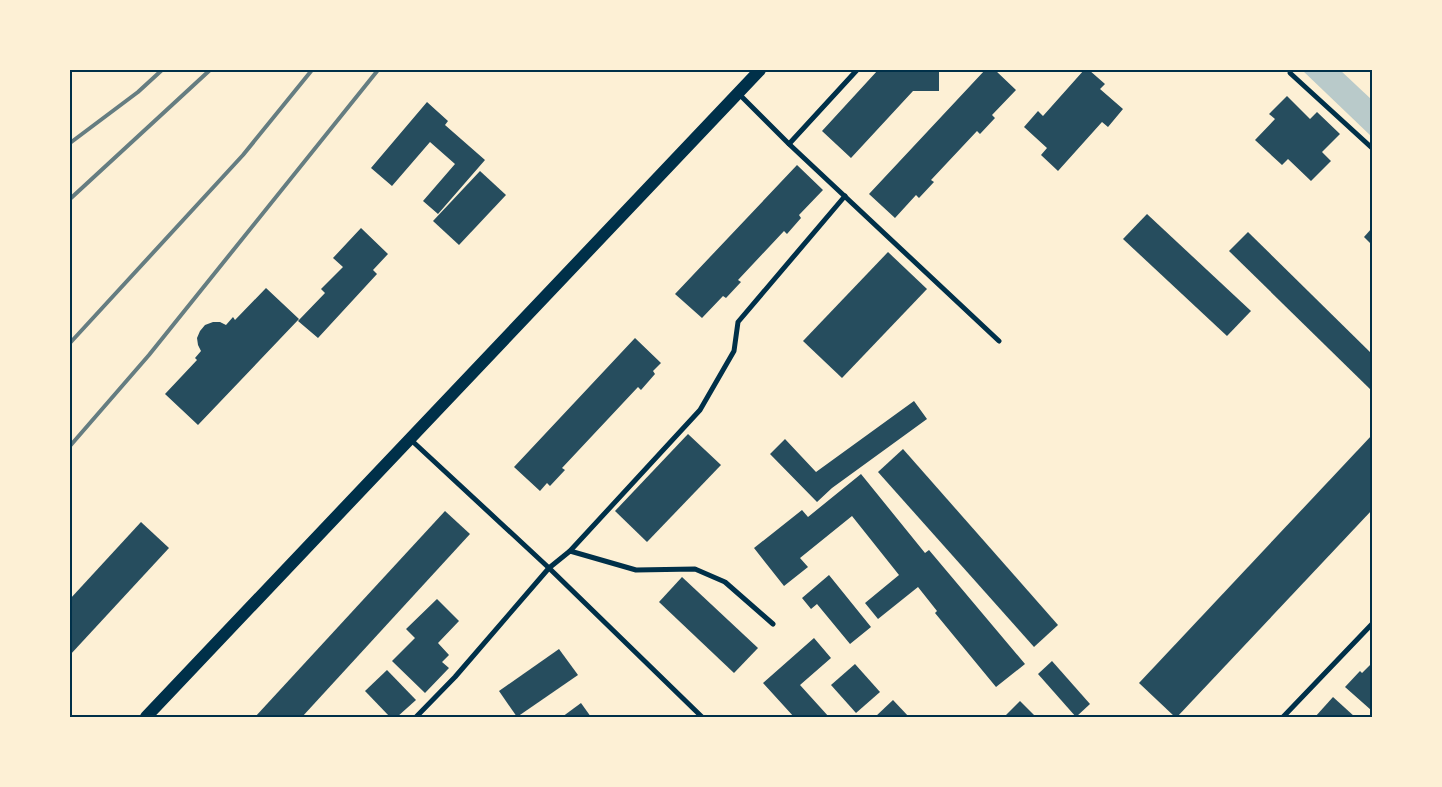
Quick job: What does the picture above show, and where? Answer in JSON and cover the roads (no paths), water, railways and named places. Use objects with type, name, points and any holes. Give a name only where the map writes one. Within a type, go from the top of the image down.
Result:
[{"type":"main road","points":[[146,717],[760,70]]},
{"type":"street","points":[[789,144],[857,70]]},
{"type":"street","points":[[1290,72],[1372,148]]},
{"type":"street","points":[[738,93],[789,144],[1000,341]]},
{"type":"street","points":[[416,717],[455,677],[549,568],[570,551],[700,410],[734,351],[738,322],[845,196]]},
{"type":"street","points":[[409,438],[549,568],[702,717]]},
{"type":"street","points":[[570,551],[636,570],[695,569],[725,582],[773,624]]},
{"type":"street","points":[[1283,717],[1372,624]]},
{"type":"railway","points":[[70,143],[138,92],[162,70]]},
{"type":"railway","points":[[70,199],[210,70]]},
{"type":"railway","points":[[70,343],[243,155],[312,70]]},
{"type":"railway","points":[[70,446],[149,355],[378,70]]}]
